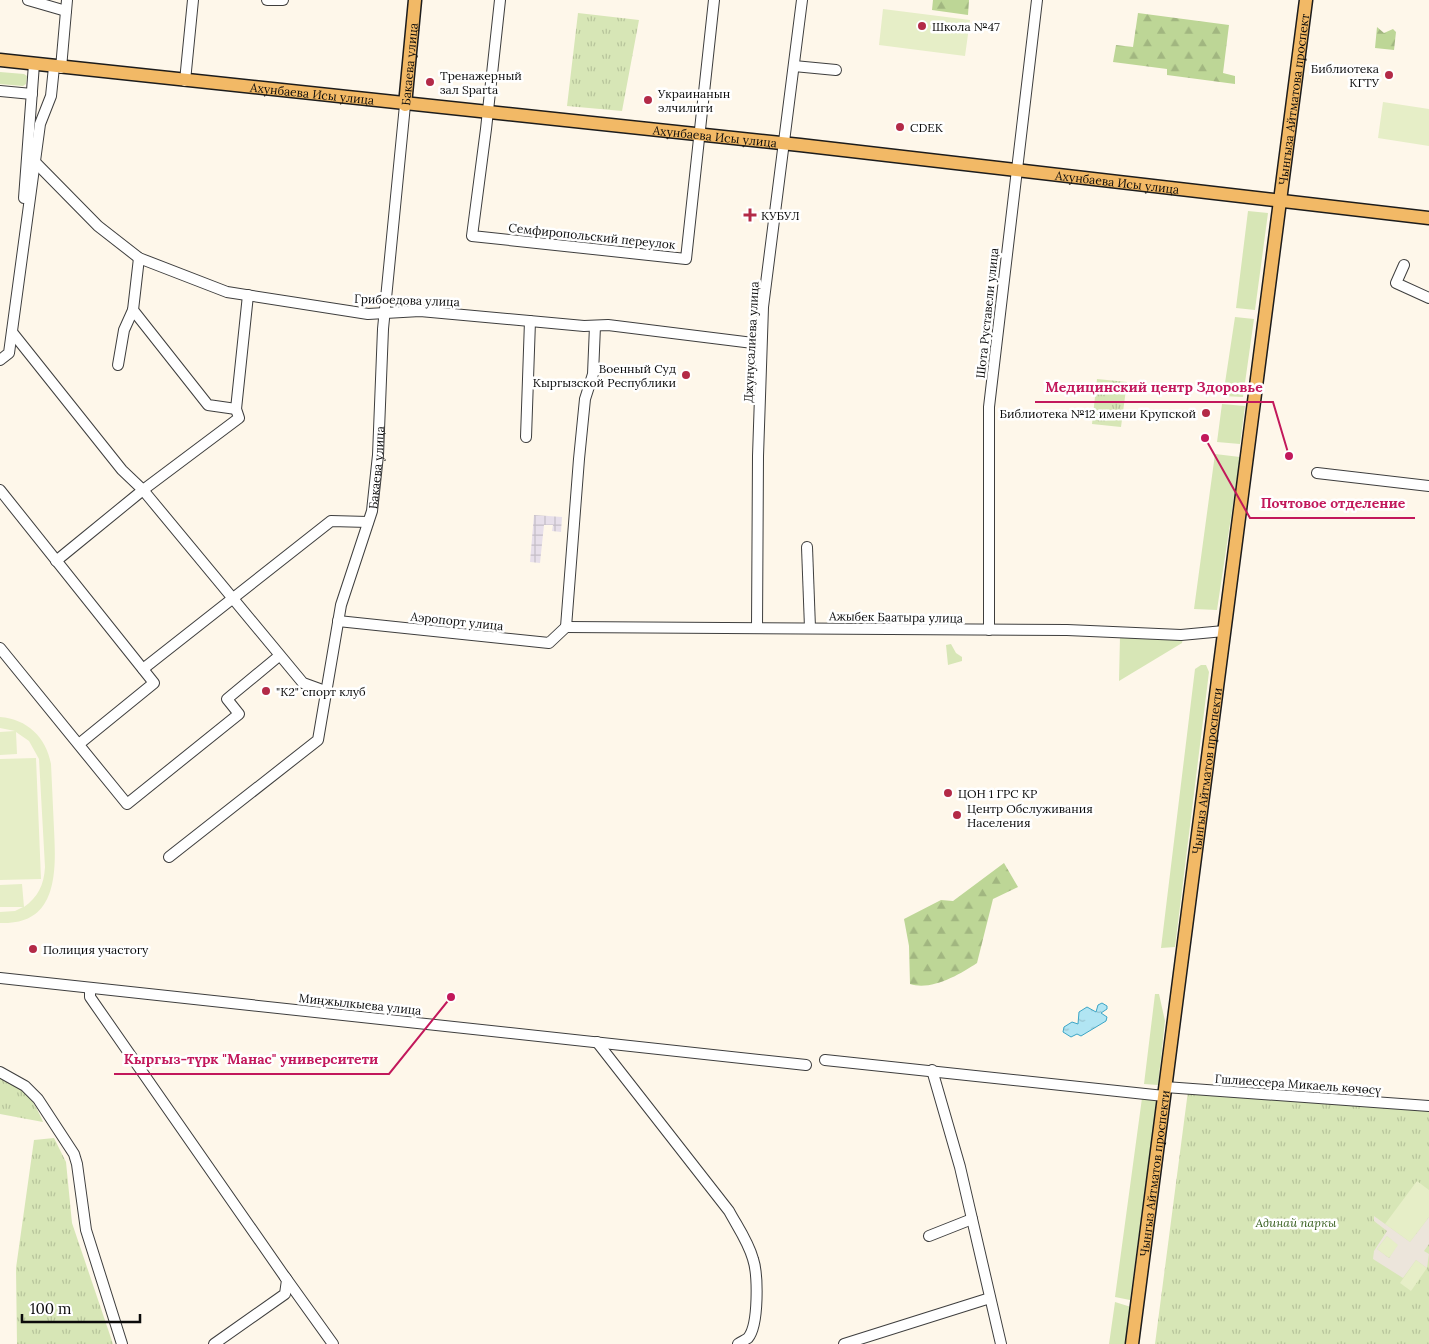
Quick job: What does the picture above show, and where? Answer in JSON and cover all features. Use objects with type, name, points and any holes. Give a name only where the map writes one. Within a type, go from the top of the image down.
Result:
[{"type":"main road","name":"Бакаева улица","points":[[405,105],[415,0]]},
{"type":"main road","name":"Чынгыза Айтматова проспект","points":[[1281,199],[1306,0]]},
{"type":"main road","name":"Ахунбаева Исы улица","points":[[0,60],[488,114],[785,143],[1281,199],[1429,218]]},
{"type":"main road","name":"Чынгыз Айтматов проспекти","points":[[1132,1344],[1281,199]]},
{"type":"street","points":[[28,0],[66,11]]},
{"type":"street","points":[[0,360],[9,353],[40,124],[51,96],[67,0]]},
{"type":"street","points":[[185,81],[193,0]]},
{"type":"street","points":[[267,0],[283,0]]},
{"type":"street","name":"Семфиропольский переулок","points":[[500,0],[488,114],[472,236],[686,259],[714,0]]},
{"type":"street","name":"Джунусалиева улица","points":[[756,628],[763,307],[802,0]]},
{"type":"street","name":"Шота Руставели улица","points":[[988,630],[989,407],[1010,216],[1018,169],[1037,0]]},
{"type":"street","points":[[24,198],[34,64]]},
{"type":"street","points":[[794,66],[836,70]]},
{"type":"street","points":[[0,91],[32,94]]},
{"type":"street","name":"Бакаева улица","points":[[168,857],[318,740],[341,605],[372,511],[377,463],[385,313],[405,105]]},
{"type":"street","name":"Грибоедова улица","points":[[36,163],[98,226],[139,258],[227,292],[368,314],[420,311],[595,326],[608,325],[761,344]]},
{"type":"street","points":[[118,365],[124,330],[133,310],[139,258]]},
{"type":"street","points":[[1404,265],[1396,283],[1429,298]]},
{"type":"street","points":[[56,561],[143,490],[239,418],[236,409],[248,295]]},
{"type":"street","points":[[133,310],[208,405],[236,409]]},
{"type":"street","points":[[526,437],[530,321]]},
{"type":"street","points":[[566,627],[579,459],[585,399],[593,374],[595,326]]},
{"type":"street","points":[[12,332],[122,470],[143,490],[303,683],[325,691]]},
{"type":"street","points":[[1317,473],[1429,486]]},
{"type":"street","points":[[0,490],[154,683],[79,744]]},
{"type":"street","points":[[143,669],[331,521],[368,522]]},
{"type":"street","points":[[807,547],[810,628]]},
{"type":"street","name":"Аэропорт улица","points":[[338,621],[549,643],[566,627]]},
{"type":"street","name":"Ажыбек Баатыра улица","points":[[566,627],[1066,630],[1181,635],[1224,631]]},
{"type":"street","points":[[0,648],[127,804],[239,714],[227,699],[280,656]]},
{"type":"street","name":"Миңжылкыева улица","points":[[0,978],[806,1064]]},
{"type":"street","points":[[90,988],[90,997],[333,1344]]},
{"type":"street","points":[[597,1042],[728,1211],[744,1237],[753,1258],[756,1276],[754,1322],[748,1337],[738,1344]]},
{"type":"street","name":"Гшлиессера Микаель көчөсү","points":[[824,1060],[1164,1092],[1429,1106]]},
{"type":"street","points":[[932,1070],[958,1158],[1001,1344]]},
{"type":"street","points":[[0,1072],[25,1086],[38,1099],[74,1154],[86,1230],[122,1344]]},
{"type":"street","points":[[929,1236],[972,1219]]},
{"type":"street","points":[[214,1344],[285,1294],[287,1280],[282,1272]]},
{"type":"street","points":[[844,1344],[990,1298]]},
{"type":"shaded area","points":[[534,515],[562,517],[561,532],[552,531],[553,525],[544,525],[540,563],[530,562]]},
{"type":"shaded area","points":[[1374,1216],[1410,1242],[1429,1217],[1429,1244],[1424,1251],[1429,1254],[1427,1268],[1416,1260],[1403,1278],[1373,1259],[1374,1251],[1387,1231],[1374,1221]],"holes":[[[1387,1236],[1398,1245],[1389,1258],[1377,1249]]]},
{"type":"green space","points":[[933,0],[969,0],[968,15],[932,10]]},
{"type":"green space","points":[[883,9],[970,20],[965,56],[879,45]]},
{"type":"green space","points":[[578,13],[639,20],[622,111],[567,106]]},
{"type":"green space","points":[[1138,13],[1229,25],[1223,73],[1235,76],[1235,84],[1167,75],[1167,69],[1113,62],[1116,45],[1133,47]]},
{"type":"green space","points":[[1377,27],[1384,33],[1393,29],[1396,32],[1394,50],[1375,48]]},
{"type":"green space","points":[[0,72],[24,74],[27,76],[26,84],[23,86],[0,84]]},
{"type":"green space","points":[[1383,102],[1429,109],[1429,146],[1378,138]]},
{"type":"green space","points":[[1248,211],[1268,213],[1255,310],[1236,308]]},
{"type":"green space","points":[[1235,317],[1254,319],[1243,397],[1223,396]]},
{"type":"green space","points":[[1097,379],[1127,382],[1121,427],[1092,424]]},
{"type":"green space","points":[[1222,404],[1245,406],[1240,444],[1217,442]]},
{"type":"green space","points":[[1215,454],[1240,457],[1217,610],[1194,609]]},
{"type":"green space","points":[[1120,636],[1183,638],[1182,643],[1119,681]]},
{"type":"green space","points":[[951,644],[956,653],[962,657],[962,661],[948,665],[946,645]]},
{"type":"green space","points":[[1201,665],[1206,665],[1209,672],[1175,947],[1161,948],[1195,669]]},
{"type":"green space","points":[[0,717],[19,721],[27,726],[34,731],[45,746],[51,764],[55,861],[50,892],[44,905],[34,915],[19,922],[0,923],[0,912],[15,911],[23,907],[0,907],[0,885],[22,884],[24,907],[39,890],[45,867],[39,759],[29,741],[16,732],[17,754],[0,755],[0,732],[15,731],[0,728]]},
{"type":"green space","points":[[36,758],[41,879],[0,880],[0,759]]},
{"type":"green space","points":[[1004,863],[1018,887],[993,899],[977,963],[953,977],[936,984],[918,986],[910,984],[909,946],[904,919],[941,900],[953,901]]},
{"type":"green space","points":[[1155,994],[1159,994],[1165,1021],[1158,1085],[1144,1084]]},
{"type":"green space","points":[[0,1078],[15,1085],[32,1100],[43,1122],[0,1114]]},
{"type":"green space","name":"Адинай паркы","points":[[1188,1091],[1429,1108],[1429,1344],[1155,1344]]},
{"type":"green space","points":[[1142,1098],[1157,1100],[1130,1300],[1115,1297]]},
{"type":"green space","points":[[54,1138],[66,1162],[72,1223],[113,1344],[17,1344],[16,1268],[34,1140]]},
{"type":"green space","points":[[1417,1181],[1429,1190],[1429,1217],[1410,1242],[1385,1224]]},
{"type":"green space","points":[[1387,1236],[1399,1245],[1389,1258],[1377,1249]]},
{"type":"green space","points":[[1416,1260],[1427,1268],[1411,1291],[1400,1283]]},
{"type":"green space","points":[[1115,1302],[1131,1307],[1126,1344],[1109,1344]]},
{"type":"water","points":[[1102,1003],[1107,1006],[1107,1009],[1101,1013],[1107,1017],[1106,1021],[1081,1036],[1077,1034],[1071,1037],[1063,1032],[1064,1027],[1072,1022],[1078,1024],[1079,1012],[1087,1007],[1096,1012],[1098,1005]]},
{"type":"place","name":"Школа №47","points":[[922,26]]},
{"type":"place","name":"Библиотека КГТУ","points":[[1389,75]]},
{"type":"place","name":"Тренажерный зал Sparta","points":[[430,82]]},
{"type":"place","name":"Украинанын элчилиги","points":[[648,100]]},
{"type":"place","name":"CDEK","points":[[900,127]]},
{"type":"place","name":"КУБУЛ","points":[[750,215]]},
{"type":"place","name":"Военный Суд Кыргызской Республики","points":[[686,375]]},
{"type":"place","name":"Библиотека №12 имени Крупской","points":[[1206,413]]},
{"type":"place","name":"Почтовое отделение","points":[[1205,438]]},
{"type":"place","name":"Медицинский центр Здоровье","points":[[1289,456]]},
{"type":"place","name":"\"К2\" спорт клуб","points":[[266,691]]},
{"type":"place","name":"ЦОН 1 ГРС КР","points":[[948,793]]},
{"type":"place","name":"Центр Обслуживания Населения","points":[[957,815]]},
{"type":"place","name":"Полиция участогу","points":[[33,949]]},
{"type":"place","name":"Кыргыз-түрк \"Манас\" университети","points":[[451,997]]}]
